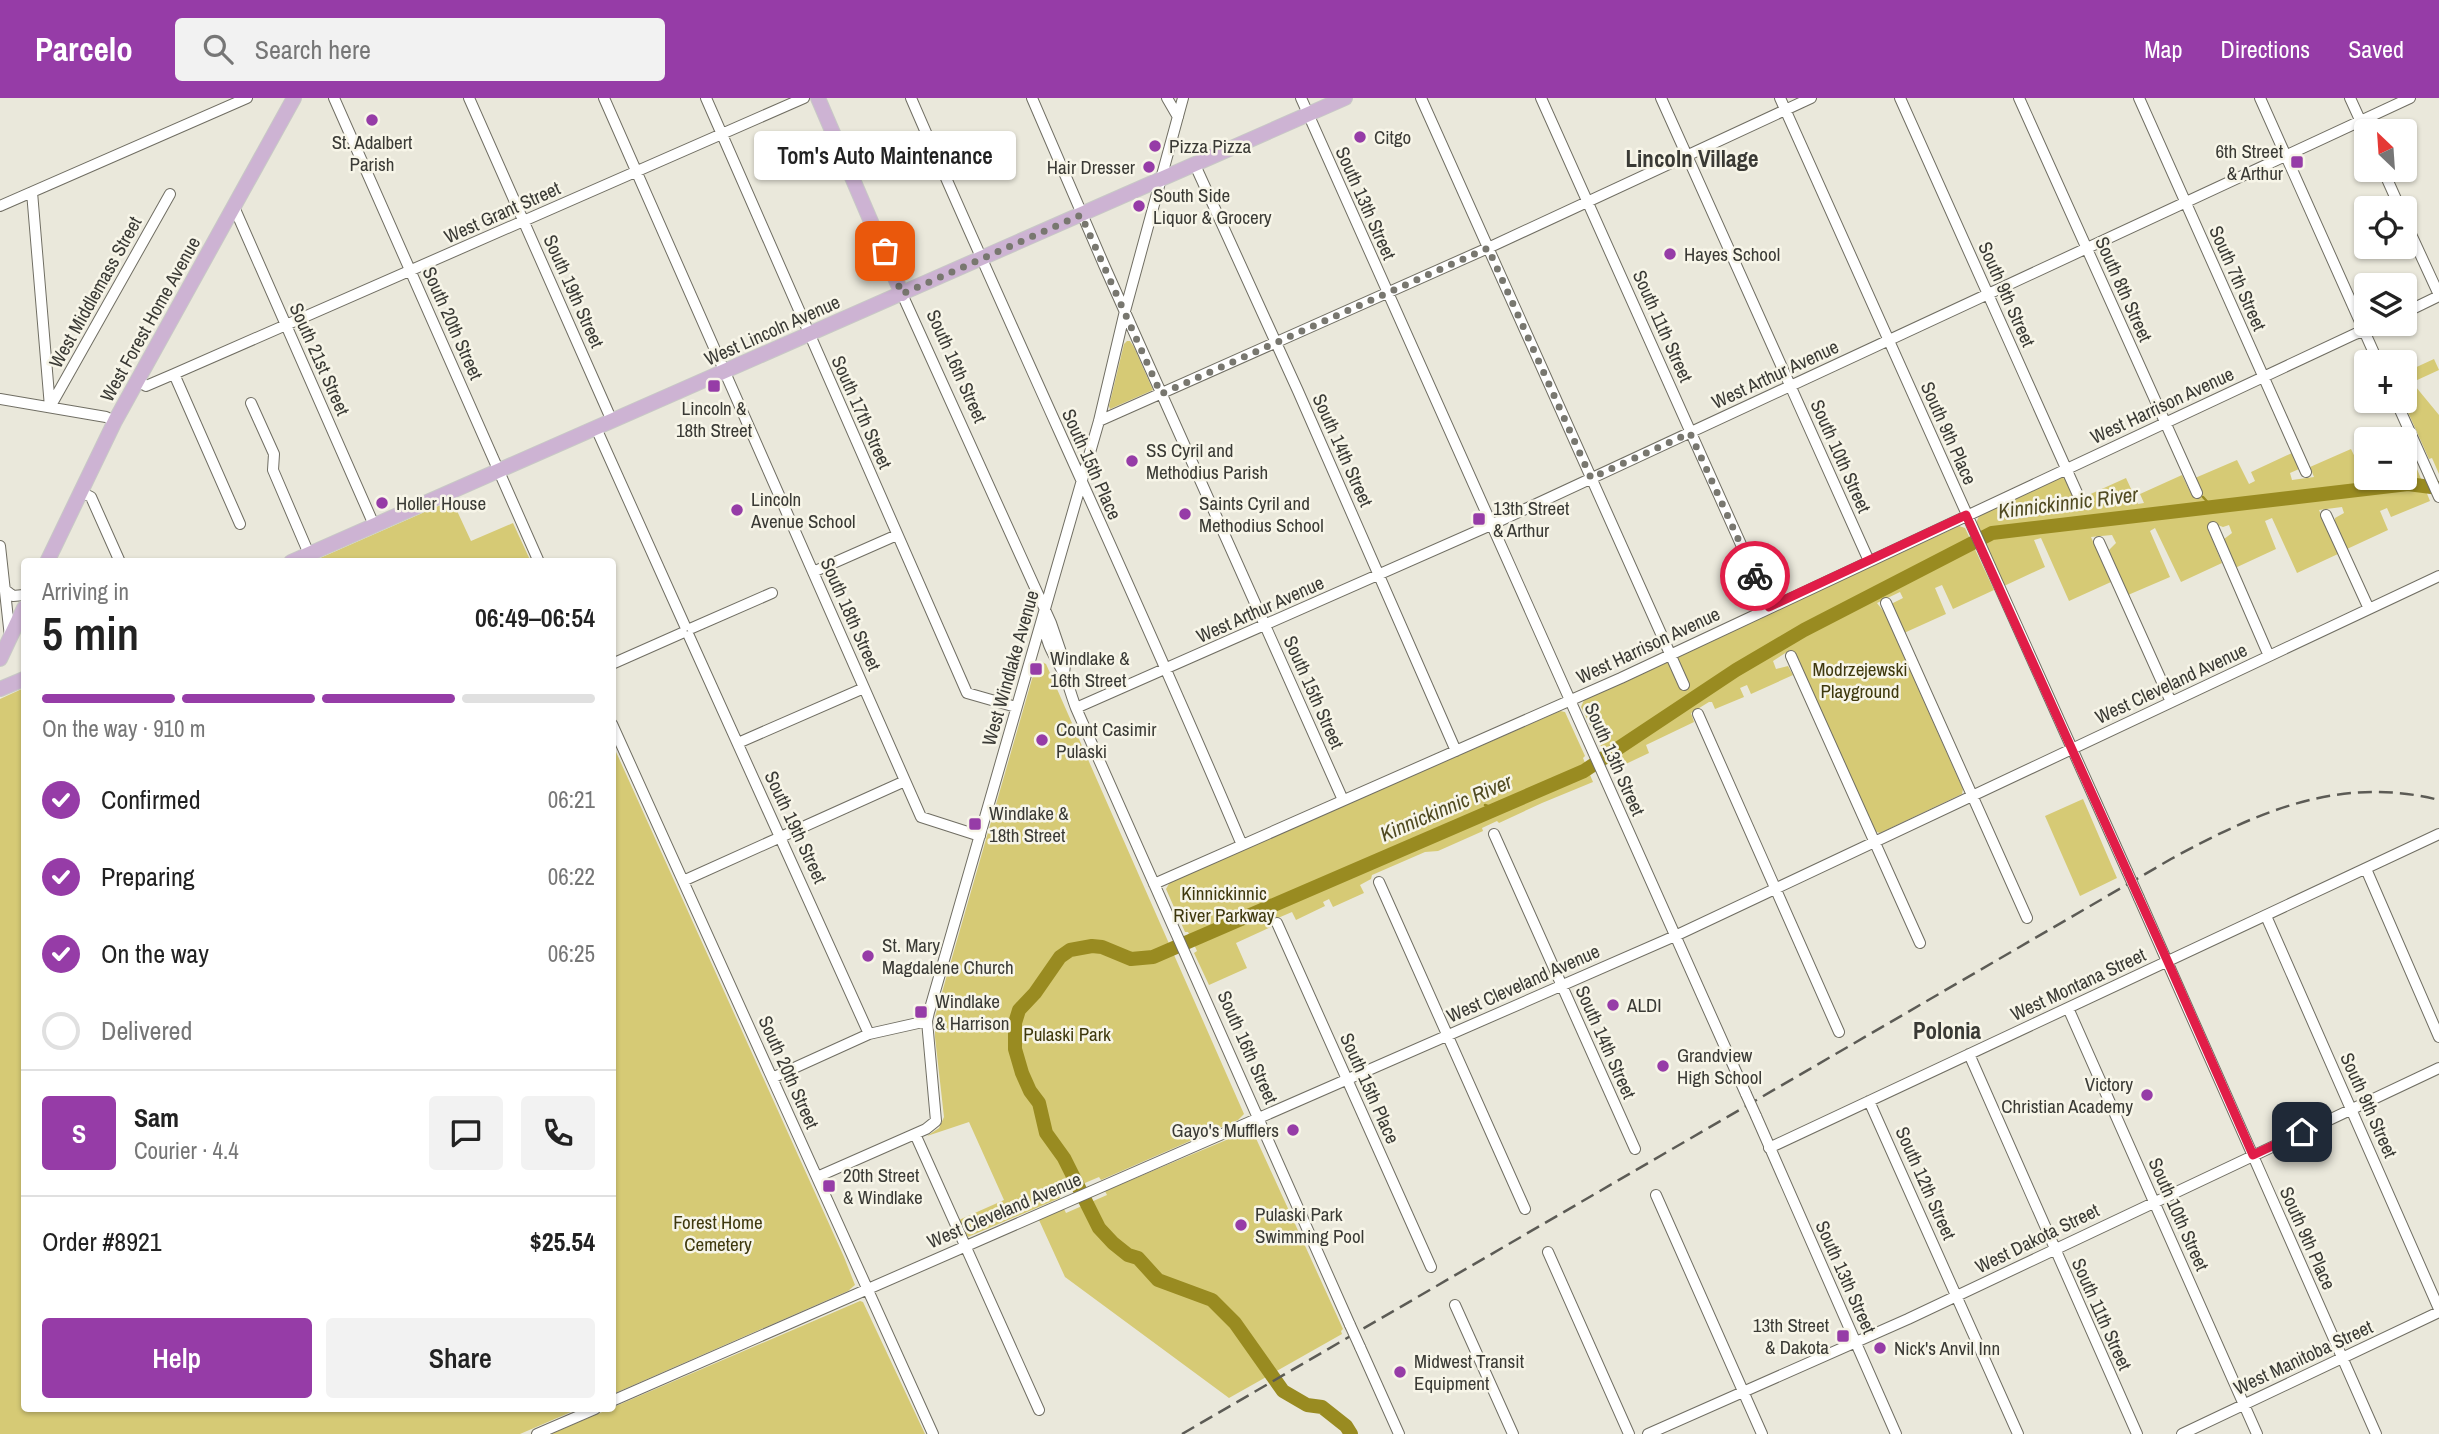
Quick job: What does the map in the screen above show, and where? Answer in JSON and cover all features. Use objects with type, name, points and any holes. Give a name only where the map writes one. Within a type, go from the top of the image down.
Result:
[{"type":"main road","name":"West Forest Home Avenue","points":[[49,558],[115,421],[294,98]]},
{"type":"main road","name":"South 16th Street","points":[[818,98],[902,294]]},
{"type":"main road","name":"West Lincoln Avenue","points":[[300,558],[1345,98]]},
{"type":"main road","points":[[0,659],[21,614]]},
{"type":"main road","points":[[0,690],[21,680]]},
{"type":"street","points":[[0,206],[247,98]]},
{"type":"street","name":"South 20th Street","points":[[334,98],[538,558]]},
{"type":"street","name":"South 19th Street","points":[[469,98],[612,421]]},
{"type":"street","name":"South 18th Street","points":[[604,98],[923,820],[980,836]]},
{"type":"street","name":"South 17th Street","points":[[706,98],[967,693],[1016,708]]},
{"type":"street","name":"West Grant Street","points":[[137,381],[146,386],[804,98]]},
{"type":"street","name":"South 15th Place","points":[[911,98],[1242,845]]},
{"type":"street","name":"South 15th Street","points":[[1032,98],[1081,215],[1343,800]]},
{"type":"street","points":[[1167,98],[1178,117]]},
{"type":"street","name":"West Windlake Avenue","points":[[817,1177],[932,1126],[937,1117],[927,1021],[1099,421],[1125,311],[1184,98]]},
{"type":"street","name":"South 13th Street","points":[[1301,98],[1896,1434]]},
{"type":"street","points":[[1421,98],[1684,685]]},
{"type":"street","name":"South 11th Street","points":[[1541,98],[1769,607]]},
{"type":"street","name":"South 10th Street","points":[[1661,98],[1869,561]]},
{"type":"street","name":"South 9th Place","points":[[1780,98],[2168,962],[2376,1434]]},
{"type":"street","points":[[1099,421],[1488,248],[1811,98]]},
{"type":"street","name":"South 9th Street","points":[[1900,98],[2082,504]]},
{"type":"street","name":"South 8th Street","points":[[2019,98],[2197,493]]},
{"type":"street","name":"South 7th Street","points":[[2139,98],[2306,472]]},
{"type":"street","points":[[2260,98],[2354,309]]},
{"type":"street","points":[[2350,98],[2360,119]]},
{"type":"street","name":"West Arthur Avenue","points":[[2365,119],[2410,98]]},
{"type":"street","name":"West Arthur Avenue","points":[[1076,708],[1491,525],[2354,124]]},
{"type":"street","name":"South 14th Street","points":[[1195,165],[1456,751]]},
{"type":"street","points":[[32,192],[50,407]]},
{"type":"street","name":"West Middlemass Street","points":[[50,407],[170,194]]},
{"type":"street","name":"South 21st Street","points":[[234,207],[374,525]]},
{"type":"street","points":[[2417,248],[2439,296],[2417,307]]},
{"type":"street","name":"South 16th Street","points":[[902,294],[1045,612],[1065,664],[1060,670],[1076,708],[1399,1434]]},
{"type":"street","name":"West Harrison Avenue","points":[[1154,884],[1570,701],[2354,336]]},
{"type":"street","points":[[174,374],[240,523]]},
{"type":"street","points":[[0,399],[106,417],[115,421]]},
{"type":"street","points":[[251,403],[274,454],[273,470],[309,554]]},
{"type":"street","points":[[2401,413],[2439,497]]},
{"type":"street","name":"South 19th Street","points":[[596,428],[869,1034]]},
{"type":"street","points":[[81,492],[90,497],[118,558]]},
{"type":"street","points":[[2326,515],[2369,609]]},
{"type":"street","points":[[2213,527],[2269,656]]},
{"type":"street","points":[[813,572],[897,535]]},
{"type":"street","points":[[2099,542],[2171,702]]},
{"type":"street","points":[[0,546],[10,636]]},
{"type":"street","name":"West Cleveland Avenue","points":[[616,1399],[1675,936],[2439,576]]},
{"type":"street","points":[[4,589],[13,596],[21,595]]},
{"type":"street","points":[[616,662],[772,593]]},
{"type":"street","points":[[1886,603],[2027,918]]},
{"type":"street","points":[[1791,656],[1920,943]]},
{"type":"street","points":[[1031,660],[1042,657],[1060,670]]},
{"type":"street","points":[[738,743],[864,688]]},
{"type":"street","points":[[1698,714],[1839,1032]]},
{"type":"street","name":"South 20th Street","points":[[616,733],[933,1434]]},
{"type":"street","points":[[683,881],[905,781]]},
{"type":"street","name":"South 14th Street","points":[[1494,834],[1635,1149]]},
{"type":"street","name":"West Montana Street","points":[[1769,1148],[2439,834]]},
{"type":"street","points":[[2365,869],[2439,1037]]},
{"type":"street","points":[[1378,882],[1525,1209]]},
{"type":"street","name":"South 9th Street","points":[[2266,916],[2439,1311]]},
{"type":"street","name":"South 15th Place","points":[[1277,923],[1431,1267]]},
{"type":"street","name":"South 10th Street","points":[[2068,1007],[2257,1434]]},
{"type":"street","points":[[772,1078],[869,1034],[927,1021]]},
{"type":"street","name":"South 11th Street","points":[[1969,1054],[2137,1434]]},
{"type":"street","name":"West Dakota Street","points":[[1648,1434],[1856,1343],[2439,1068]]},
{"type":"street","name":"South 12th Street","points":[[1869,1101],[2018,1434]]},
{"type":"street","points":[[915,1134],[1040,1410]]},
{"type":"street","points":[[1656,1195],[1762,1434]]},
{"type":"street","points":[[1548,1252],[1629,1434]]},
{"type":"street","points":[[1455,1305],[1513,1434]]},
{"type":"street","name":"West Manitoba Street","points":[[2182,1434],[2439,1311]]},
{"type":"street","points":[[537,1434],[588,1412]]},
{"type":"green space","points":[[1127,341],[1134,347],[1153,390],[1110,409],[1124,344]]},
{"type":"green space","points":[[2434,359],[2439,370],[2417,380],[2417,367]]},
{"type":"green space","points":[[2417,388],[2439,415],[2439,474],[2432,458],[2429,459],[2417,427],[2408,413],[2417,413]]},
{"type":"green space","points":[[2351,449],[2354,455],[2354,490],[2417,490],[2417,469],[2430,501],[2391,517],[2387,508],[2380,511],[2388,530],[2347,549],[2335,523],[2335,518],[2344,513],[2342,507],[2319,510],[2338,554],[2297,573],[2272,518],[2265,521],[2276,549],[2235,568],[2224,539],[2232,533],[2229,525],[2223,527],[2215,524],[2207,527],[2222,563],[2181,582],[2155,528],[2150,531],[2170,577],[2128,595],[2108,551],[2116,543],[2112,535],[2091,537],[2111,582],[2069,601],[2041,538],[2034,540],[2045,567],[2004,586],[1976,523],[1979,516],[2061,477],[2065,479],[2078,508],[2086,504],[2084,497],[2126,478],[2138,504],[2144,503],[2140,494],[2182,475],[2192,496],[2201,493],[2195,478],[2237,460],[2249,484],[2255,481],[2251,472],[2292,453],[2299,469],[2290,473],[2292,480],[2314,477],[2310,467]]},
{"type":"green space","points":[[452,500],[471,541],[513,523],[529,558],[320,558]]},
{"type":"green space","name":"Modrzejewski Playground","points":[[1959,526],[1965,528],[1994,590],[1953,609],[1942,585],[1935,588],[1946,614],[1904,633],[1891,604],[1903,598],[1900,592],[1877,603],[1884,612],[1963,789],[1962,794],[1880,833],[1874,831],[1795,655],[1790,650],[1773,661],[1776,669],[1788,666],[1793,675],[1751,694],[1747,685],[1740,688],[1744,697],[1715,709],[1712,702],[1709,702],[1691,713],[1694,722],[1646,745],[1649,753],[1613,770],[1581,707],[1584,700]]},
{"type":"green space","name":"Pulaski Park","points":[[1040,661],[1046,664],[1244,1114],[1238,1120],[1101,1180],[1099,1177],[1059,1194],[1060,1198],[968,1237],[959,1220],[1004,1200],[969,1122],[927,1136],[939,1128],[944,1117],[935,1017],[1036,665]]},
{"type":"green space","points":[[21,689],[21,1412],[571,1412],[520,1434],[0,1434],[0,699]]},
{"type":"green space","name":"Kinnickinnic River Parkway","points":[[1560,711],[1565,712],[1585,756],[1583,758],[1593,782],[1499,823],[1497,821],[1482,828],[1483,831],[1438,851],[1425,852],[1372,875],[1371,879],[1360,885],[1364,893],[1333,907],[1329,899],[1323,902],[1325,906],[1296,920],[1292,912],[1271,921],[1273,926],[1236,943],[1247,968],[1209,985],[1194,953],[1197,951],[1188,932],[1185,932],[1166,889],[1170,882]]},
{"type":"green space","name":"Forest Home Cemetery","points":[[616,752],[844,1257],[855,1285],[848,1291],[616,1393]]},
{"type":"green space","points":[[2083,799],[2117,878],[2080,896],[2045,816]]},
{"type":"green space","points":[[1250,1130],[1343,1329],[1342,1334],[1229,1398],[1065,1277],[1039,1220],[1064,1209],[1066,1213],[1107,1195],[1105,1191]]},
{"type":"green space","points":[[860,1301],[863,1302],[925,1434],[551,1434],[602,1412],[616,1412],[616,1406]]},
{"type":"waterway","name":"Kinnickinnic River","points":[[1351,1434],[1346,1426],[1322,1407],[1307,1405],[1283,1391],[1235,1323],[1212,1300],[1158,1280],[1138,1258],[1128,1255],[1099,1228],[1064,1158],[1046,1133],[1039,1103],[1030,1091],[1015,1049],[1015,1023],[1019,1010],[1035,993],[1060,957],[1070,950],[1092,946],[1102,947],[1131,959],[1153,957],[1584,771],[1736,670],[1804,630],[1992,533],[2408,484],[2439,488]]},
{"type":"waterway","points":[[2203,497],[2213,508]]},
{"type":"waterway","name":"Kinnickinnic River","points":[[1485,805],[1496,809]]},
{"type":"railway","points":[[1182,1434],[2203,842],[2267,813],[2333,795],[2403,793],[2439,800]]},
{"type":"way so far","points":[[885,251],[902,294],[1081,215],[1161,394],[1488,248],[1591,478],[1690,433],[1755,576]]},
{"type":"place","name":"St. Adalbert Parish","points":[[372,120]]},
{"type":"place","name":"Citgo","points":[[1360,137]]},
{"type":"place","name":"Pizza Pizza","points":[[1155,146]]},
{"type":"place","name":"6th Street & Arthur","points":[[2297,162]]},
{"type":"place","name":"Hair Dresser","points":[[1149,167]]},
{"type":"place","name":"South Side Liquor & Grocery","points":[[1139,206]]},
{"type":"place","name":"Tom's Auto Maintenance","points":[[885,251]]},
{"type":"place","name":"Hayes School","points":[[1670,254]]},
{"type":"place","name":"Lincoln & 18th Street","points":[[714,386]]},
{"type":"place","name":"SS Cyril and Methodius Parish","points":[[1132,461]]},
{"type":"place","name":"Holler House","points":[[382,503]]},
{"type":"place","name":"Lincoln Avenue School","points":[[737,510]]},
{"type":"place","name":"Saints Cyril and Methodius School","points":[[1185,514]]},
{"type":"place","name":"13th Street & Arthur","points":[[1479,519]]},
{"type":"place","name":"Windlake & 16th Street","points":[[1036,669]]},
{"type":"place","name":"Count Casimir Pulaski","points":[[1042,740]]},
{"type":"place","name":"Windlake & 18th Street","points":[[975,824]]},
{"type":"place","name":"St. Mary Magdalene Church","points":[[868,956]]},
{"type":"place","name":"ALDI","points":[[1613,1005]]},
{"type":"place","name":"Windlake & Harrison","points":[[921,1012]]},
{"type":"place","name":"Grandview High School","points":[[1663,1066]]},
{"type":"place","name":"Victory Christian Academy","points":[[2147,1095]]},
{"type":"place","name":"Gayo's Mufflers","points":[[1293,1130]]},
{"type":"place","name":"20th Street & Windlake","points":[[829,1186]]},
{"type":"place","name":"Pulaski Park Swimming Pool","points":[[1241,1225]]},
{"type":"place","name":"13th Street & Dakota","points":[[1843,1336]]},
{"type":"place","name":"Nick's Anvil Inn","points":[[1880,1348]]},
{"type":"place","name":"Midwest Transit Equipment","points":[[1400,1372]]},
{"type":"district","name":"Lincoln Village","points":[[1692,159]]},
{"type":"district","name":"Polonia","points":[[1947,1031]]},
{"type":"route","points":[[1755,576],[1769,607],[1966,515],[2253,1155],[2302,1132]]}]
